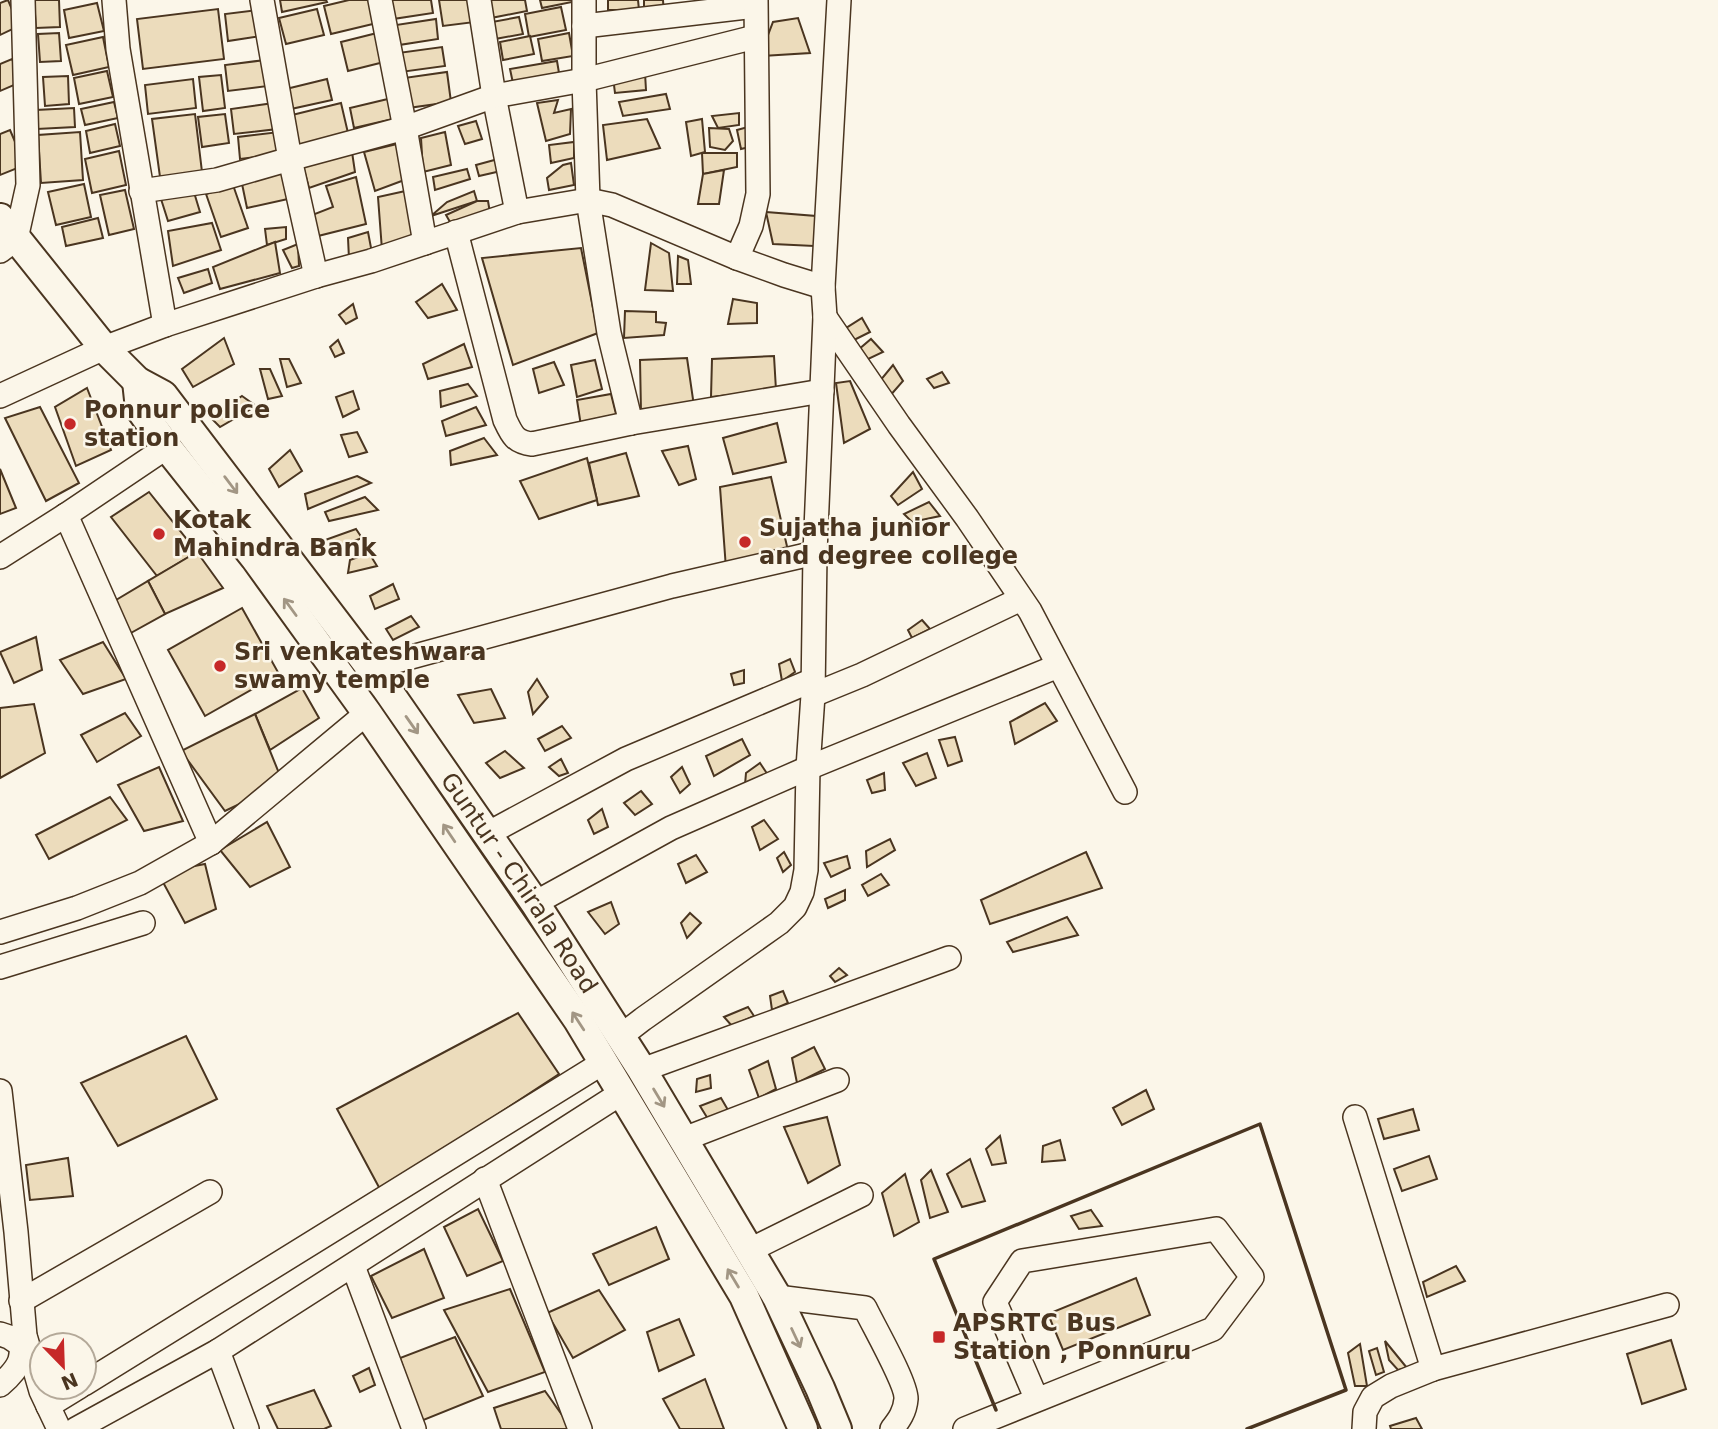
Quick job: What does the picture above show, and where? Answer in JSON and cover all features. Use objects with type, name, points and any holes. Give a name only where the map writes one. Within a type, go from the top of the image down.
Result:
[{"type":"main road","name":"Guntur - Chirala Road","points":[[5,236],[104,348],[137,381],[163,395],[371,668],[535,902],[642,1070],[777,1297],[837,1429]]},
{"type":"main road","name":"Guntur - Chirala Road","points":[[137,381],[140,409],[255,558],[367,713],[570,1008],[744,1296],[803,1429]]},
{"type":"street","points":[[5,236],[28,185],[23,0]]},
{"type":"street","points":[[114,0],[118,49],[165,325]]},
{"type":"street","points":[[262,0],[290,159],[316,276]]},
{"type":"street","points":[[380,0],[425,243]]},
{"type":"street","points":[[479,0],[494,96],[517,212]]},
{"type":"street","points":[[584,0],[588,200],[609,333],[631,423]]},
{"type":"street","points":[[621,1036],[779,923],[795,908],[802,892],[806,870],[813,687],[815,553],[825,317],[823,287],[839,0]]},
{"type":"street","points":[[584,26],[755,3],[758,194],[751,226],[737,258]]},
{"type":"street","points":[[141,191],[217,180],[405,128],[494,96],[584,80],[755,37]]},
{"type":"street","points":[[0,396],[104,348],[165,325],[517,212],[588,200],[612,205],[737,258],[823,287]]},
{"type":"street","points":[[456,232],[505,421],[512,435],[522,442],[532,444],[631,423],[822,391]]},
{"type":"street","points":[[825,317],[1021,598],[1125,792]]},
{"type":"street","points":[[0,557],[167,447]]},
{"type":"street","points":[[66,515],[211,843]]},
{"type":"street","points":[[371,668],[672,586],[815,553]]},
{"type":"street","points":[[487,834],[626,759],[813,687],[862,675],[1021,598]]},
{"type":"street","points":[[535,902],[671,828],[808,768],[1058,666]]},
{"type":"street","points":[[0,932],[77,908],[139,883],[211,843],[367,713]]},
{"type":"street","points":[[0,967],[143,923]]},
{"type":"street","points":[[642,1070],[949,958]]},
{"type":"street","points":[[98,1375],[604,1062]]},
{"type":"street","points":[[684,1139],[837,1080]]},
{"type":"street","points":[[0,1091],[21,1301],[14,1361]]},
{"type":"street","points":[[76,1429],[218,1351],[623,1092]]},
{"type":"street","points":[[1356,1117],[1433,1369]]},
{"type":"street","points":[[485,1179],[580,1429]]},
{"type":"street","points":[[21,1301],[210,1192]]},
{"type":"street","points":[[750,1250],[861,1195]]},
{"type":"street","points":[[341,1225],[357,1262],[414,1429]]},
{"type":"street","points":[[965,1429],[1037,1400],[1213,1329],[1252,1277],[1216,1229],[1022,1261],[995,1301],[1037,1400]]},
{"type":"street","points":[[777,1297],[865,1308],[906,1396],[902,1416],[892,1429]]},
{"type":"street","points":[[1364,1429],[1365,1412],[1373,1397],[1391,1386],[1433,1369],[1667,1305]]},
{"type":"street","points":[[0,1334],[9,1337],[14,1361],[41,1391],[59,1429]]},
{"type":"street","points":[[218,1351],[247,1429]]},
{"type":"street","points":[[48,1406],[56,1401]]},
{"type":"building","points":[[8,0],[19,26],[0,35],[0,3]]},
{"type":"building","points":[[34,0],[59,0],[60,27],[36,28]]},
{"type":"building","points":[[280,0],[326,0],[327,2],[282,12]]},
{"type":"building","points":[[349,0],[371,0],[377,23],[331,34],[324,6]]},
{"type":"building","points":[[390,0],[431,0],[433,13],[393,19]]},
{"type":"building","points":[[439,0],[472,0],[475,22],[443,26]]},
{"type":"building","points":[[488,0],[525,0],[527,11],[491,18]]},
{"type":"building","points":[[540,0],[572,0],[572,2],[542,8]]},
{"type":"building","points":[[608,0],[638,0],[639,10],[608,10]]},
{"type":"building","points":[[644,0],[663,0],[664,15],[644,15]]},
{"type":"building","points":[[97,3],[104,31],[69,38],[64,10]]},
{"type":"building","points":[[561,7],[566,30],[529,37],[525,14]]},
{"type":"building","points":[[218,9],[224,59],[143,69],[137,19]]},
{"type":"building","points":[[317,9],[324,35],[286,44],[279,18]]},
{"type":"building","points":[[258,10],[261,36],[228,41],[225,14]]},
{"type":"building","points":[[519,17],[523,34],[495,39],[492,22]]},
{"type":"building","points":[[798,18],[810,53],[760,56],[773,22]]},
{"type":"building","points":[[436,19],[438,39],[399,45],[396,25]]},
{"type":"building","points":[[59,33],[61,61],[40,62],[38,34]]},
{"type":"building","points":[[377,33],[384,62],[348,71],[341,42]]},
{"type":"building","points":[[569,33],[573,56],[542,61],[538,39]]},
{"type":"building","points":[[530,36],[534,54],[503,60],[500,42]]},
{"type":"building","points":[[103,37],[109,67],[73,75],[66,45]]},
{"type":"building","points":[[442,47],[445,66],[401,72],[398,53]]},
{"type":"building","points":[[12,59],[21,82],[0,91],[0,64]]},
{"type":"building","points":[[265,60],[268,86],[228,91],[225,65]]},
{"type":"building","points":[[557,61],[560,79],[514,88],[510,69]]},
{"type":"building","points":[[107,71],[113,97],[79,104],[74,78]]},
{"type":"building","points":[[447,72],[451,102],[408,108],[404,78]]},
{"type":"building","points":[[645,73],[646,90],[615,93],[613,77]]},
{"type":"building","points":[[221,75],[225,108],[203,111],[199,77]]},
{"type":"building","points":[[68,76],[69,104],[45,106],[43,77]]},
{"type":"building","points":[[193,79],[196,108],[148,114],[145,85]]},
{"type":"building","points":[[327,79],[332,100],[291,109],[286,89]]},
{"type":"building","points":[[666,94],[670,109],[623,116],[619,102]]},
{"type":"building","points":[[392,98],[397,118],[354,128],[350,108]]},
{"type":"building","points":[[558,100],[554,113],[571,109],[570,134],[546,141],[537,103]]},
{"type":"building","points":[[114,102],[118,118],[85,125],[81,109]]},
{"type":"building","points":[[274,103],[277,129],[234,134],[231,109]]},
{"type":"building","points":[[341,103],[348,133],[298,145],[292,115]]},
{"type":"building","points":[[74,108],[75,127],[37,129],[36,110]]},
{"type":"building","points":[[739,113],[739,125],[718,128],[712,116]]},
{"type":"building","points":[[195,114],[202,172],[160,177],[152,119]]},
{"type":"building","points":[[225,114],[229,143],[202,147],[198,117]]},
{"type":"building","points":[[647,119],[660,148],[607,160],[603,125]]},
{"type":"building","points":[[702,119],[705,152],[691,156],[686,122]]},
{"type":"building","points":[[476,121],[482,139],[465,144],[458,126]]},
{"type":"building","points":[[115,124],[120,146],[90,153],[86,131]]},
{"type":"building","points":[[755,125],[754,146],[741,149],[737,130]]},
{"type":"building","points":[[709,128],[729,129],[733,141],[725,150],[710,147]]},
{"type":"building","points":[[10,130],[25,165],[0,175],[0,134]]},
{"type":"building","points":[[80,132],[83,180],[41,183],[38,135]]},
{"type":"building","points":[[279,132],[281,154],[240,159],[238,137]]},
{"type":"building","points":[[445,132],[451,165],[423,172],[421,138]]},
{"type":"building","points":[[574,142],[574,158],[551,163],[549,145]]},
{"type":"building","points":[[401,143],[407,179],[375,191],[364,152]]},
{"type":"building","points":[[119,151],[126,185],[92,193],[85,159]]},
{"type":"building","points":[[352,152],[355,172],[309,188],[303,166]]},
{"type":"building","points":[[702,153],[737,153],[737,167],[703,174]]},
{"type":"building","points":[[498,159],[501,171],[479,176],[476,165]]},
{"type":"building","points":[[571,163],[574,185],[549,190],[547,178],[563,165]]},
{"type":"building","points":[[467,169],[470,179],[435,190],[433,177]]},
{"type":"building","points":[[724,170],[719,204],[698,204],[703,174]]},
{"type":"building","points":[[282,171],[288,199],[247,208],[241,179]]},
{"type":"building","points":[[356,177],[366,224],[314,237],[307,217],[333,207],[326,186]]},
{"type":"building","points":[[84,184],[91,217],[56,225],[48,192]]},
{"type":"building","points":[[233,185],[248,228],[221,237],[206,194]]},
{"type":"building","points":[[193,189],[200,212],[168,221],[161,199]]},
{"type":"building","points":[[125,190],[134,229],[109,235],[100,195]]},
{"type":"building","points":[[410,190],[417,239],[382,250],[378,197]]},
{"type":"building","points":[[474,191],[477,201],[431,216],[447,202]]},
{"type":"building","points":[[477,201],[488,201],[490,213],[454,229],[446,215]]},
{"type":"building","points":[[766,212],[816,216],[814,246],[773,244]]},
{"type":"building","points":[[98,218],[103,238],[66,246],[62,227]]},
{"type":"building","points":[[212,223],[221,250],[173,266],[168,231]]},
{"type":"building","points":[[286,227],[286,239],[267,245],[265,229]]},
{"type":"building","points":[[368,232],[372,253],[349,259],[348,238]]},
{"type":"building","points":[[275,242],[280,273],[220,289],[213,267]]},
{"type":"building","points":[[651,243],[669,253],[673,291],[645,290]]},
{"type":"building","points":[[298,244],[299,266],[292,268],[283,250]]},
{"type":"building","points":[[581,248],[598,333],[513,365],[482,258]]},
{"type":"building","points":[[678,256],[688,260],[691,284],[677,284]]},
{"type":"building","points":[[208,269],[212,283],[184,293],[178,278]]},
{"type":"building","points":[[442,284],[457,310],[428,318],[416,302]]},
{"type":"building","points":[[733,299],[757,303],[757,323],[728,324]]},
{"type":"building","points":[[353,304],[357,318],[346,324],[339,315]]},
{"type":"building","points":[[625,311],[656,312],[656,322],[666,323],[664,335],[624,338]]},
{"type":"building","points":[[862,318],[870,332],[854,340],[843,330]]},
{"type":"building","points":[[224,338],[234,364],[193,387],[182,369]]},
{"type":"building","points":[[871,339],[883,352],[864,361],[858,350]]},
{"type":"building","points":[[338,340],[344,353],[335,357],[330,347]]},
{"type":"building","points":[[464,344],[472,367],[428,379],[423,364]]},
{"type":"building","points":[[774,356],[776,390],[711,397],[712,359]]},
{"type":"building","points":[[687,358],[694,406],[641,412],[640,360]]},
{"type":"building","points":[[280,359],[289,359],[301,383],[287,387]]},
{"type":"building","points":[[595,360],[602,389],[577,397],[571,365]]},
{"type":"building","points":[[554,362],[564,385],[539,393],[533,369]]},
{"type":"building","points":[[893,365],[903,381],[889,397],[879,382]]},
{"type":"building","points":[[260,369],[270,369],[282,396],[268,399]]},
{"type":"building","points":[[942,372],[949,383],[934,388],[927,379]]},
{"type":"building","points":[[850,381],[870,429],[844,443],[836,383]]},
{"type":"building","points":[[468,384],[477,396],[441,407],[440,391]]},
{"type":"building","points":[[87,388],[111,450],[76,466],[55,407]]},
{"type":"building","points":[[353,391],[359,409],[343,417],[336,397]]},
{"type":"building","points":[[611,394],[621,434],[583,439],[577,400]]},
{"type":"building","points":[[242,396],[256,406],[220,427],[211,418]]},
{"type":"building","points":[[40,407],[79,483],[46,501],[5,418]]},
{"type":"building","points":[[476,407],[486,425],[446,436],[442,421]]},
{"type":"building","points":[[777,423],[786,462],[733,474],[723,438]]},
{"type":"building","points":[[357,432],[367,452],[349,457],[341,435]]},
{"type":"building","points":[[484,438],[497,455],[451,465],[450,451]]},
{"type":"building","points":[[688,446],[696,479],[679,485],[662,451]]},
{"type":"building","points":[[290,450],[302,471],[279,487],[269,469]]},
{"type":"building","points":[[626,453],[639,496],[598,505],[589,463]]},
{"type":"building","points":[[587,458],[597,500],[539,519],[520,481]]},
{"type":"building","points":[[0,469],[16,508],[0,514]]},
{"type":"building","points":[[913,472],[922,489],[898,505],[891,496]]},
{"type":"building","points":[[357,476],[371,483],[308,509],[305,494]]},
{"type":"building","points":[[771,477],[792,568],[727,582],[720,487]]},
{"type":"building","points":[[149,492],[197,552],[157,576],[111,517]]},
{"type":"building","points":[[365,497],[378,510],[329,521],[325,512]]},
{"type":"building","points":[[929,502],[940,516],[912,522],[904,514]]},
{"type":"building","points":[[356,529],[362,538],[316,556],[311,545]]},
{"type":"building","points":[[197,552],[223,588],[165,614],[148,581]]},
{"type":"building","points":[[369,553],[377,566],[348,573],[350,560]]},
{"type":"building","points":[[148,581],[165,614],[129,634],[111,603]]},
{"type":"building","points":[[393,584],[399,599],[375,609],[370,596]]},
{"type":"building","points":[[242,608],[279,674],[205,716],[168,650]]},
{"type":"building","points":[[411,616],[419,627],[393,640],[386,629]]},
{"type":"building","points":[[922,620],[930,629],[912,638],[908,630]]},
{"type":"building","points":[[36,637],[42,670],[14,683],[0,652]]},
{"type":"building","points":[[103,642],[126,679],[83,694],[60,660]]},
{"type":"building","points":[[790,659],[795,672],[782,681],[779,664]]},
{"type":"building","points":[[744,670],[744,683],[734,685],[731,674]]},
{"type":"building","points":[[537,679],[548,697],[533,714],[528,692]]},
{"type":"building","points":[[302,688],[319,718],[270,750],[255,714]]},
{"type":"building","points":[[491,689],[505,718],[474,723],[458,695]]},
{"type":"building","points":[[1045,703],[1057,721],[1015,744],[1010,722]]},
{"type":"building","points":[[34,704],[45,753],[0,778],[0,708]]},
{"type":"building","points":[[125,713],[141,736],[97,762],[81,735]]},
{"type":"building","points":[[255,714],[283,783],[225,811],[181,751]]},
{"type":"building","points":[[562,726],[571,738],[545,751],[538,739]]},
{"type":"building","points":[[955,737],[962,761],[948,766],[939,740]]},
{"type":"building","points":[[742,739],[750,755],[714,776],[706,756]]},
{"type":"building","points":[[505,751],[524,768],[500,778],[486,763]]},
{"type":"building","points":[[927,753],[936,778],[916,786],[903,763]]},
{"type":"building","points":[[561,759],[568,773],[559,776],[549,767]]},
{"type":"building","points":[[760,763],[768,775],[745,785],[746,773]]},
{"type":"building","points":[[159,767],[183,821],[144,831],[118,785]]},
{"type":"building","points":[[682,767],[690,784],[680,793],[671,777]]},
{"type":"building","points":[[884,773],[885,790],[872,793],[867,780]]},
{"type":"building","points":[[641,791],[652,804],[635,815],[624,803]]},
{"type":"building","points":[[110,797],[127,820],[49,859],[36,835]]},
{"type":"building","points":[[602,809],[608,827],[594,834],[588,820]]},
{"type":"building","points":[[764,820],[778,839],[760,850],[752,827]]},
{"type":"building","points":[[267,822],[290,867],[250,887],[220,850]]},
{"type":"building","points":[[890,839],[895,850],[867,867],[866,851]]},
{"type":"building","points":[[784,852],[791,865],[783,872],[777,858]]},
{"type":"building","points":[[1086,852],[1102,888],[990,924],[981,900]]},
{"type":"building","points":[[696,855],[707,872],[686,883],[678,864]]},
{"type":"building","points":[[847,856],[850,868],[831,877],[824,863]]},
{"type":"building","points":[[205,864],[216,909],[185,923],[158,873]]},
{"type":"building","points":[[881,874],[889,885],[868,896],[862,885]]},
{"type":"building","points":[[845,890],[845,900],[828,908],[825,899]]},
{"type":"building","points":[[611,902],[619,924],[605,934],[588,912]]},
{"type":"building","points":[[690,913],[701,923],[687,938],[681,923]]},
{"type":"building","points":[[1067,917],[1078,935],[1013,952],[1007,942]]},
{"type":"building","points":[[839,968],[847,975],[835,982],[830,976]]},
{"type":"building","points":[[783,991],[788,1003],[772,1010],[770,996]]},
{"type":"building","points":[[748,1007],[754,1016],[732,1026],[724,1017]]},
{"type":"building","points":[[518,1013],[559,1074],[381,1191],[337,1109]]},
{"type":"building","points":[[186,1036],[217,1099],[118,1146],[81,1083]]},
{"type":"building","points":[[814,1047],[825,1069],[797,1083],[792,1058]]},
{"type":"building","points":[[768,1061],[776,1089],[759,1098],[749,1070]]},
{"type":"building","points":[[710,1075],[711,1088],[696,1092],[697,1079]]},
{"type":"building","points":[[1146,1090],[1154,1109],[1122,1125],[1113,1108]]},
{"type":"building","points":[[721,1098],[728,1110],[708,1119],[700,1106]]},
{"type":"building","points":[[1413,1109],[1419,1130],[1384,1139],[1378,1119]]},
{"type":"building","points":[[827,1117],[840,1165],[808,1183],[784,1127]]},
{"type":"building","points":[[1000,1136],[1006,1163],[992,1165],[986,1149]]},
{"type":"building","points":[[1060,1140],[1065,1160],[1042,1162],[1043,1146]]},
{"type":"building","points":[[1429,1156],[1437,1179],[1402,1191],[1394,1169]]},
{"type":"building","points":[[68,1158],[73,1196],[30,1200],[26,1165]]},
{"type":"building","points":[[970,1159],[985,1201],[962,1207],[947,1174]]},
{"type":"building","points":[[931,1170],[948,1212],[930,1218],[921,1180]]},
{"type":"building","points":[[905,1174],[919,1222],[894,1236],[882,1193]]},
{"type":"building","points":[[478,1209],[503,1261],[467,1276],[444,1227]]},
{"type":"building","points":[[1091,1210],[1102,1226],[1079,1229],[1071,1216]]},
{"type":"building","points":[[656,1227],[669,1259],[609,1285],[593,1254]]},
{"type":"building","points":[[424,1249],[444,1298],[392,1318],[371,1276]]},
{"type":"building","points":[[1456,1266],[1465,1281],[1427,1297],[1423,1282]]},
{"type":"building","points":[[1136,1278],[1150,1315],[1063,1350],[1048,1314]]},
{"type":"building","points":[[510,1289],[545,1372],[488,1392],[444,1310]]},
{"type":"building","points":[[599,1290],[625,1330],[573,1358],[547,1313]]},
{"type":"building","points":[[679,1319],[694,1355],[659,1371],[647,1332]]},
{"type":"building","points":[[455,1337],[483,1396],[421,1421],[400,1358]]},
{"type":"building","points":[[1671,1340],[1686,1389],[1642,1404],[1627,1354]]},
{"type":"building","points":[[1385,1341],[1407,1368],[1398,1370],[1389,1360]]},
{"type":"building","points":[[1360,1344],[1367,1386],[1355,1386],[1348,1353]]},
{"type":"building","points":[[1377,1348],[1384,1372],[1376,1375],[1369,1351]]},
{"type":"building","points":[[369,1368],[375,1385],[360,1392],[353,1376]]},
{"type":"building","points":[[705,1379],[724,1429],[680,1429],[663,1399]]},
{"type":"building","points":[[314,1390],[331,1426],[324,1429],[278,1429],[267,1406]]},
{"type":"building","points":[[545,1391],[572,1429],[501,1429],[494,1408]]},
{"type":"building","points":[[1416,1418],[1422,1429],[1391,1429],[1390,1426]]},
{"type":"wall","points":[[996,1410],[934,1259],[1260,1124],[1346,1390],[1247,1429]]},
{"type":"place","name":"Ponnur police station","points":[[70,424]]},
{"type":"place","name":"Kotak Mahindra Bank","points":[[159,534]]},
{"type":"place","name":"Sujatha junior and degree college","points":[[745,542]]},
{"type":"place","name":"Sri venkateshwara swamy temple","points":[[220,666]]},
{"type":"place","name":"APSRTC Bus Station , Ponnuru","points":[[939,1337]]}]
